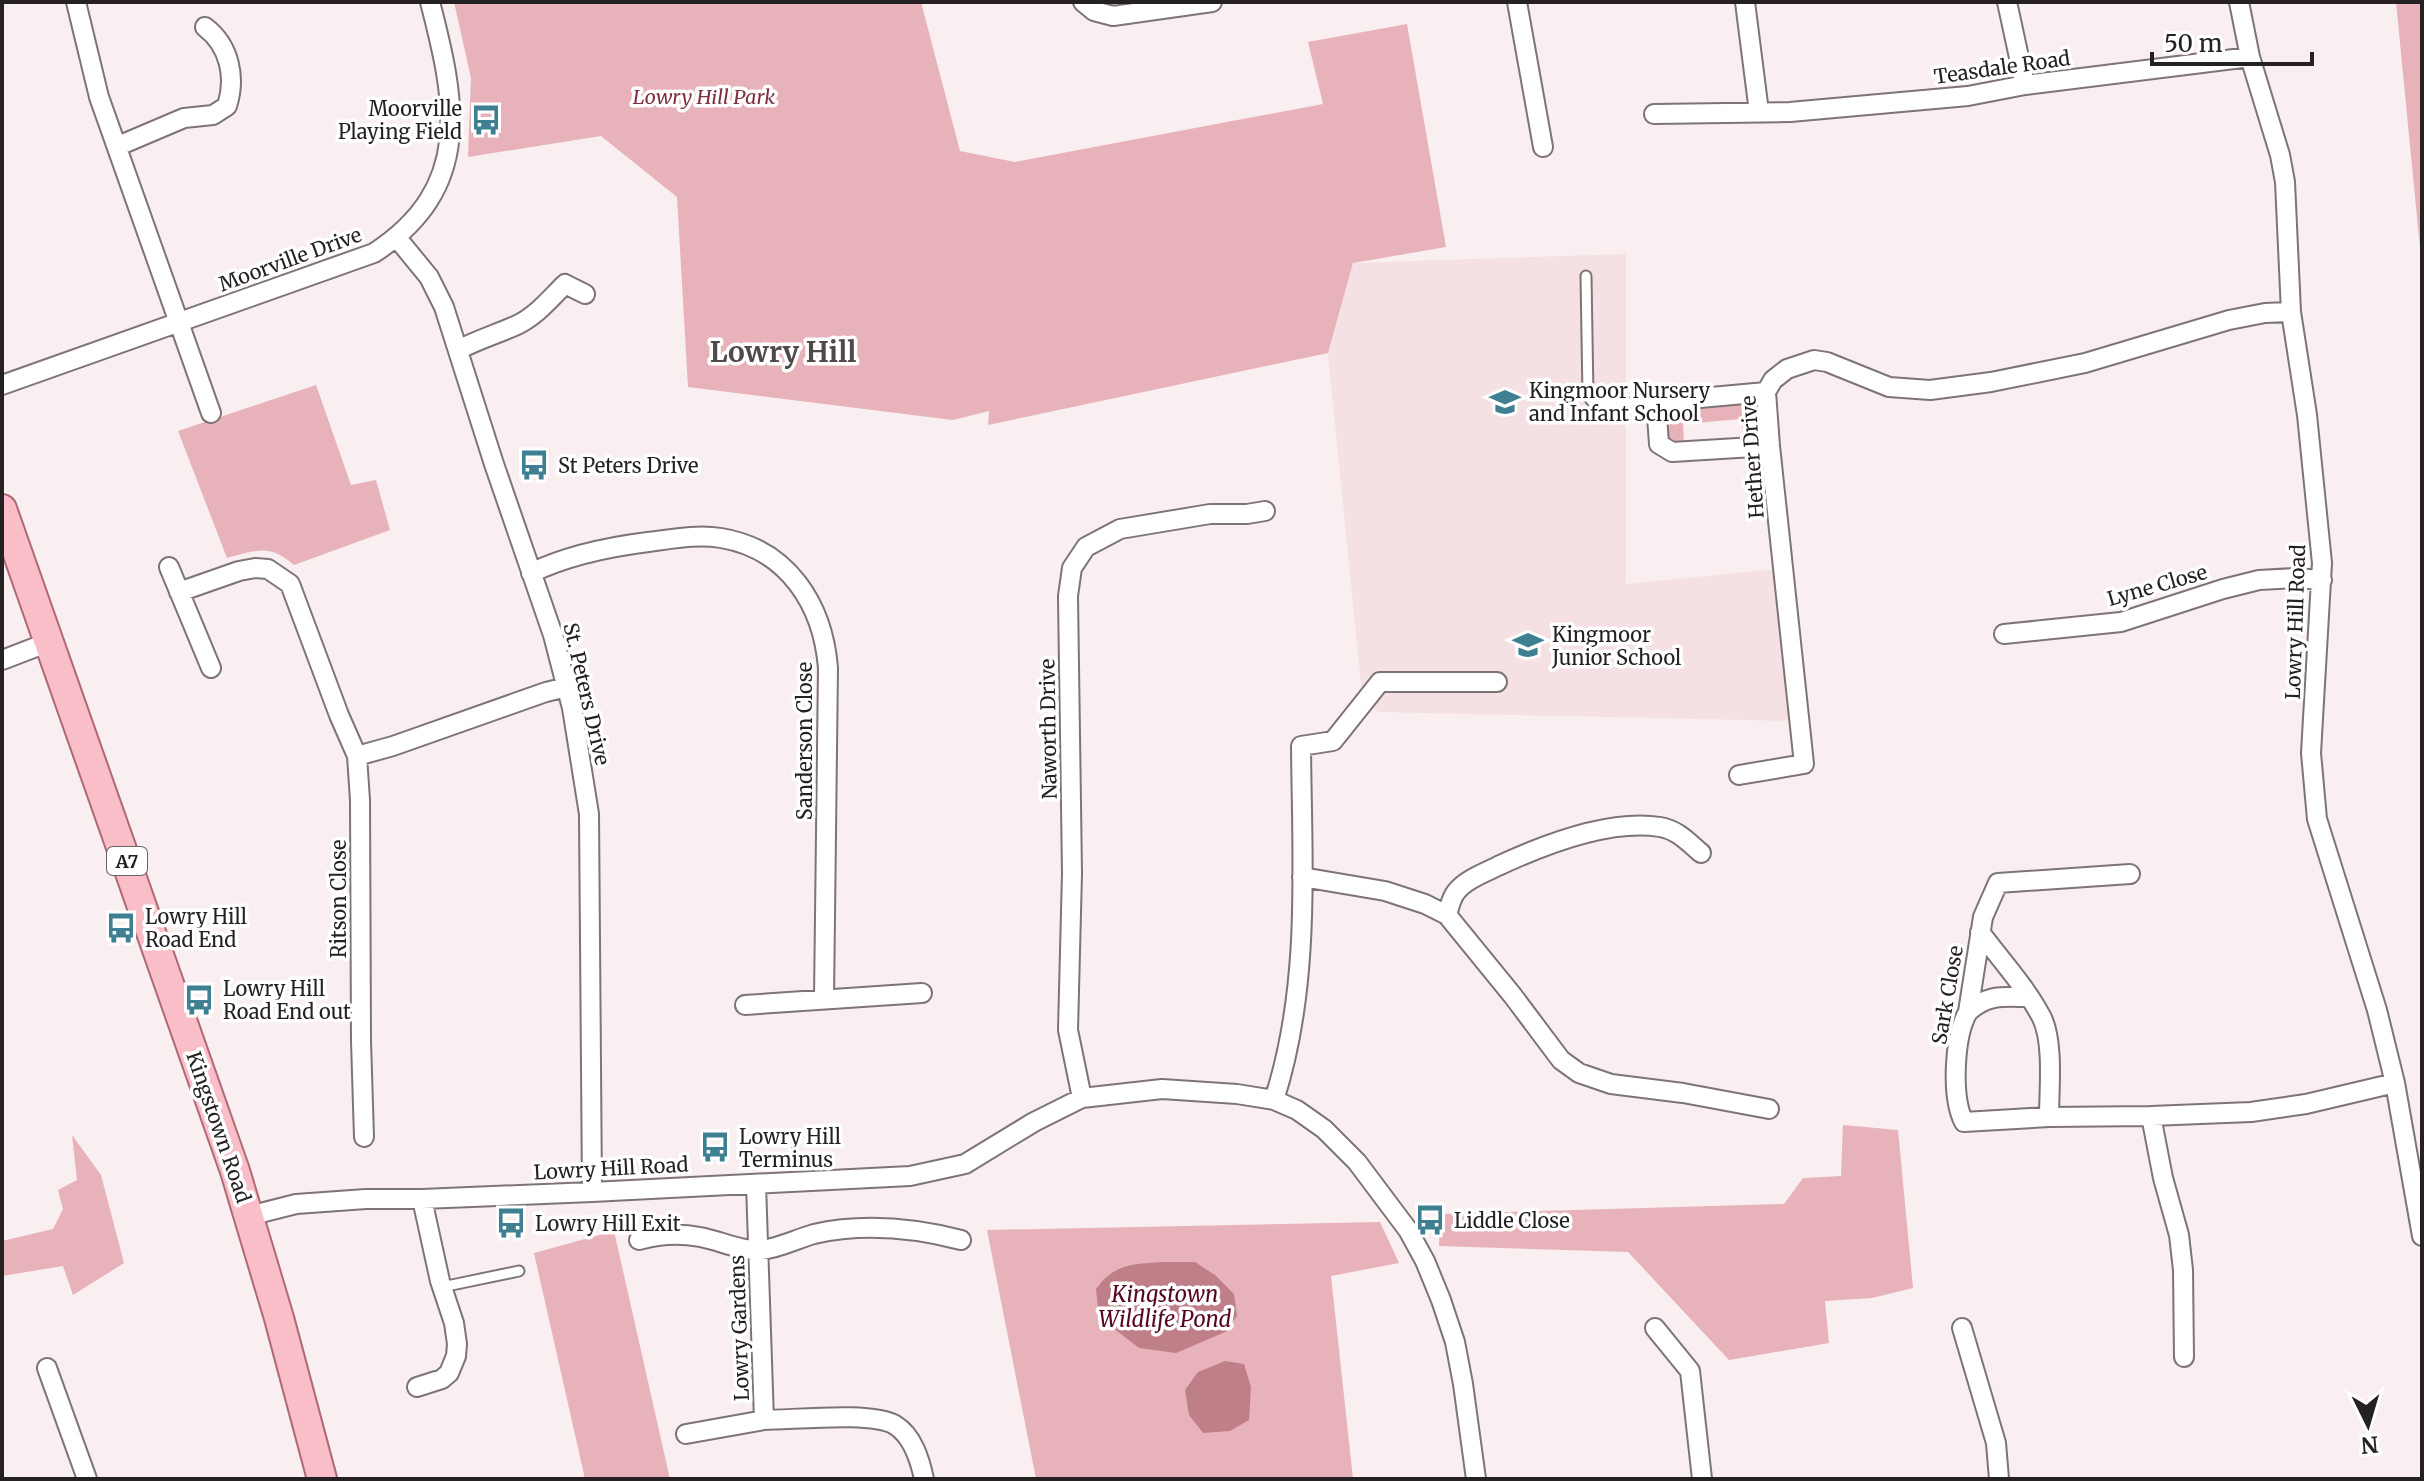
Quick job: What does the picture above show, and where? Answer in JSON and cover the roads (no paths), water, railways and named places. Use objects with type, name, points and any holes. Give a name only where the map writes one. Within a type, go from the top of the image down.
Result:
[{"type":"main road","name":"Kingstown Road","points":[[2,509],[147,915],[249,1216],[322,1479]]},
{"type":"street","points":[[76,2],[91,69],[211,413]]},
{"type":"street","name":"Moorville Drive","points":[[2,385],[374,253],[397,238],[434,189],[451,144],[449,90],[430,2]]},
{"type":"street","points":[[1083,2],[1094,11],[1113,16],[1212,2]]},
{"type":"street","points":[[1517,2],[1543,147]]},
{"type":"street","points":[[1745,2],[1759,112]]},
{"type":"street","points":[[2007,2],[2025,85]]},
{"type":"street","name":"Lowry Hill Road","points":[[2239,2],[2250,57],[2280,155],[2285,182],[2291,312],[2307,415],[2322,563],[2311,753],[2317,819],[2377,1010],[2395,1083],[2422,1236]]},
{"type":"street","points":[[118,146],[184,118],[213,115],[227,106],[233,74],[218,40],[205,27]]},
{"type":"street","name":"Teasdale Road","points":[[1654,114],[1790,112],[1968,96],[2025,85],[2250,57]]},
{"type":"street","name":"St. Peters Drive","points":[[397,238],[429,277],[444,307],[553,635],[567,687],[584,771],[589,814],[592,1192]]},
{"type":"street","points":[[458,350],[518,325],[537,313],[563,276],[585,294]]},
{"type":"street","name":"Hether Drive","points":[[1739,775],[1804,764],[1770,446],[1766,392],[1773,380],[1787,369],[1814,360],[1827,362],[1889,387],[1930,390],[1991,382],[2085,363],[2229,320],[2291,312]]},
{"type":"street","points":[[1766,392],[1656,402],[1659,444],[1672,452],[1714,446],[1770,446]]},
{"type":"street","name":"Naworth Drive","points":[[1082,1098],[1068,1030],[1072,873],[1068,596],[1072,568],[1086,547],[1120,529],[1210,514],[1265,511]]},
{"type":"street","name":"Sanderson Close","points":[[531,573],[549,564],[609,547],[687,537],[719,538],[742,543],[768,557],[803,589],[817,615],[826,646],[828,668],[824,999]]},
{"type":"street","points":[[169,567],[211,668]]},
{"type":"street","name":"Ritson Close","points":[[179,592],[255,568],[268,569],[290,584],[357,756],[364,1137]]},
{"type":"street","name":"Lyne Close","points":[[2004,634],[2121,622],[2259,580],[2322,580]]},
{"type":"street","points":[[2,660],[49,642]]},
{"type":"street","points":[[1274,1100],[1286,1064],[1300,978],[1301,746],[1333,741],[1380,682],[1497,682]]},
{"type":"street","points":[[357,756],[567,687]]},
{"type":"street","points":[[1447,915],[1455,893],[1476,877],[1519,856],[1565,839],[1599,830],[1658,827],[1696,841]]},
{"type":"street","name":"Sark Close","points":[[2130,874],[1998,883],[1983,917],[1968,1012],[1960,1025],[1956,1084],[1959,1112],[1964,1122],[2265,1110],[2306,1104],[2395,1083]]},
{"type":"street","points":[[1302,877],[1385,891],[1447,915],[1561,1060],[1579,1073],[1611,1084],[1769,1109]]},
{"type":"street","name":"Sark Close","points":[[1980,932],[2043,1020],[2047,1039],[2049,1117]]},
{"type":"street","points":[[745,1005],[922,993]]},
{"type":"street","points":[[1968,1012],[1978,1002],[1993,997],[2028,997]]},
{"type":"street","name":"Lowry Hill Road","points":[[249,1216],[296,1204],[366,1199],[592,1192],[910,1176],[965,1164],[1034,1122],[1082,1098],[1162,1089],[1274,1100],[1297,1110],[1324,1129],[1357,1162],[1414,1240],[1441,1300],[1455,1342],[1476,1479]]},
{"type":"street","points":[[2151,1116],[2163,1178],[2179,1235],[2183,1270],[2184,1357]]},
{"type":"street","name":"Lowry Gardens","points":[[756,1184],[764,1420],[861,1418],[886,1421],[898,1426],[911,1442],[924,1479]]},
{"type":"street","points":[[417,1387],[442,1379],[449,1373],[456,1356],[454,1323],[442,1287],[422,1199]]},
{"type":"street","points":[[639,1240],[661,1234],[701,1237],[740,1249],[759,1250],[778,1248],[813,1234],[859,1228],[934,1233],[961,1240]]},
{"type":"street","points":[[1655,1328],[1690,1371],[1702,1479]]},
{"type":"street","points":[[1962,1328],[1996,1443],[1999,1479]]},
{"type":"street","points":[[47,1368],[87,1479]]},
{"type":"street","points":[[686,1434],[764,1420]]},
{"type":"lane","points":[[1586,276],[1588,396],[1594,404],[1656,402]]},
{"type":"lane","points":[[442,1287],[519,1271]]},
{"type":"water","name":"Kingstown Wildlife Pond","points":[[1195,1262],[1215,1275],[1234,1294],[1237,1316],[1225,1332],[1176,1353],[1139,1348],[1099,1317],[1096,1289],[1103,1280],[1125,1266]]},
{"type":"water","points":[[1225,1361],[1244,1364],[1251,1387],[1249,1420],[1230,1431],[1203,1433],[1189,1415],[1185,1390],[1198,1372]]},
{"type":"place","name":"Moorville Playing Field","points":[[486,120]]},
{"type":"place","name":"Kingmoor Nursery and Infant School","points":[[1505,402]]},
{"type":"place","name":"St Peters Drive","points":[[534,465]]},
{"type":"place","name":"Kingmoor Junior School","points":[[1528,645]]},
{"type":"place","name":"Lowry Hill Road End","points":[[121,928]]},
{"type":"place","name":"Lowry Hill Road End out","points":[[199,1000]]},
{"type":"place","name":"Lowry Hill Terminus","points":[[715,1147]]},
{"type":"place","name":"Liddle Close","points":[[1430,1220]]},
{"type":"place","name":"Lowry Hill Exit","points":[[511,1223]]},
{"type":"district","name":"Lowry Hill","points":[[783,352]]},
{"type":"park label","name":"Lowry Hill Park","points":[[704,96]]}]
